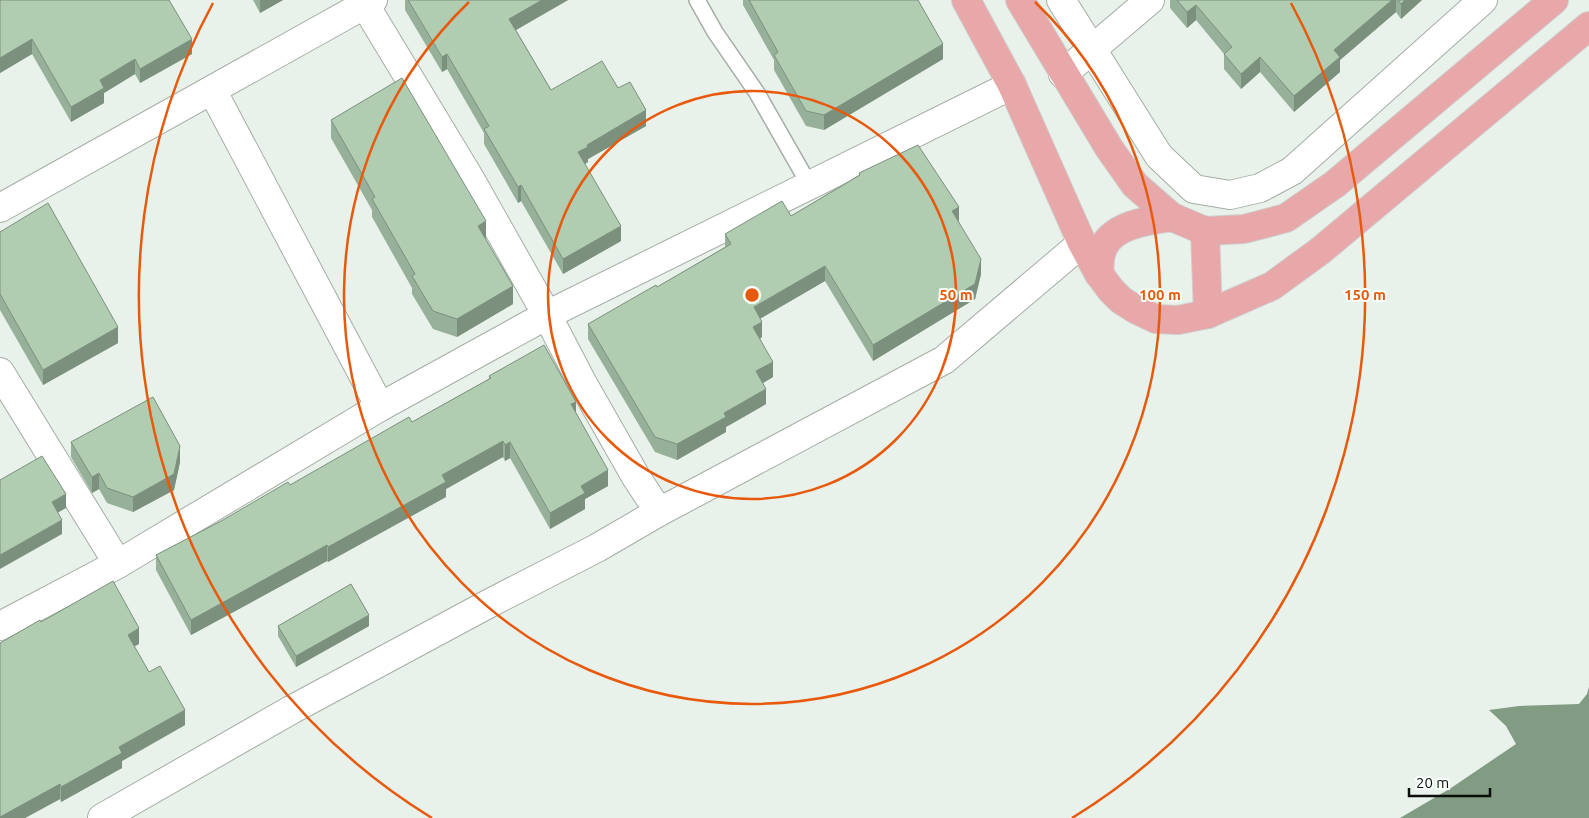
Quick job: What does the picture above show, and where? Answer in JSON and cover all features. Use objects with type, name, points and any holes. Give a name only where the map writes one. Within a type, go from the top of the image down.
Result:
[{"type":"main road","points":[[966,0],[1012,85],[1082,243],[1099,274],[1121,300],[1135,309],[1156,319],[1178,320],[1208,314],[1272,286],[1320,250],[1589,26]]},
{"type":"main road","points":[[1020,0],[1063,74],[1109,148],[1135,185],[1172,216],[1205,231],[1244,229],[1286,218],[1335,184],[1554,0]]},
{"type":"main road","points":[[1099,274],[1101,252],[1107,240],[1124,229],[1142,221],[1172,216]]},
{"type":"main road","points":[[1205,231],[1208,314]]},
{"type":"street","points":[[1061,0],[1159,156],[1194,190],[1230,195],[1260,188],[1292,171],[1483,0]]},
{"type":"street","points":[[1063,74],[1150,0]]},
{"type":"street","points":[[0,208],[366,2],[547,315],[582,384],[636,477],[659,512]]},
{"type":"street","points":[[0,626],[118,564],[380,407],[547,315],[1012,85]]},
{"type":"street","points":[[212,90],[380,407]]},
{"type":"street","points":[[102,818],[300,706],[944,360],[1082,243]]},
{"type":"street","points":[[0,372],[118,564]]},
{"type":"lane","points":[[697,0],[715,32],[757,93],[810,186]]},
{"type":"shaded area","points":[[1589,687],[1589,818],[1400,818],[1451,788],[1516,744],[1506,726],[1489,710],[1519,706],[1579,704],[1587,694]]},
{"type":"building","points":[[0,0],[169,0],[192,39],[140,69],[135,59],[100,80],[104,88],[71,107],[32,39],[0,58]]},
{"type":"building","points":[[408,0],[542,0],[509,19],[551,90],[602,61],[618,88],[630,82],[646,110],[578,152],[621,226],[563,259],[521,185],[518,187],[484,129],[489,126],[447,54],[442,57]]},
{"type":"building","points":[[749,0],[918,0],[943,44],[824,115],[806,111],[774,55],[778,52]]},
{"type":"building","points":[[1177,0],[1392,0],[1334,50],[1340,57],[1294,96],[1260,57],[1241,74],[1224,54],[1232,47],[1196,5],[1187,12]]},
{"type":"building","points":[[402,78],[486,221],[478,226],[513,286],[457,319],[433,311],[412,276],[415,274],[372,199],[375,197],[331,120]]},
{"type":"building","points":[[918,145],[959,207],[952,211],[981,259],[975,284],[873,345],[825,266],[754,307],[762,322],[753,327],[773,362],[756,371],[766,389],[724,413],[726,417],[677,444],[655,437],[588,324],[731,244],[725,234],[782,201],[791,216],[860,175],[859,173]]},
{"type":"building","points":[[48,203],[118,327],[43,370],[0,294],[0,232]]},
{"type":"building","points":[[544,345],[576,402],[571,404],[608,470],[581,486],[585,493],[550,513],[510,442],[505,445],[503,441],[442,475],[446,482],[191,620],[156,555],[223,520],[288,482],[290,485],[409,417],[412,422],[491,378],[489,376]]},
{"type":"building","points":[[153,397],[180,446],[174,474],[133,497],[107,488],[99,473],[92,477],[71,442]]},
{"type":"building","points":[[42,456],[66,494],[52,502],[62,520],[0,555],[0,480]]},
{"type":"building","points":[[113,581],[139,628],[128,635],[149,672],[160,666],[185,710],[119,747],[122,753],[61,787],[60,784],[0,817],[0,643]]},
{"type":"building","points":[[351,584],[369,615],[296,656],[278,626]]}]
